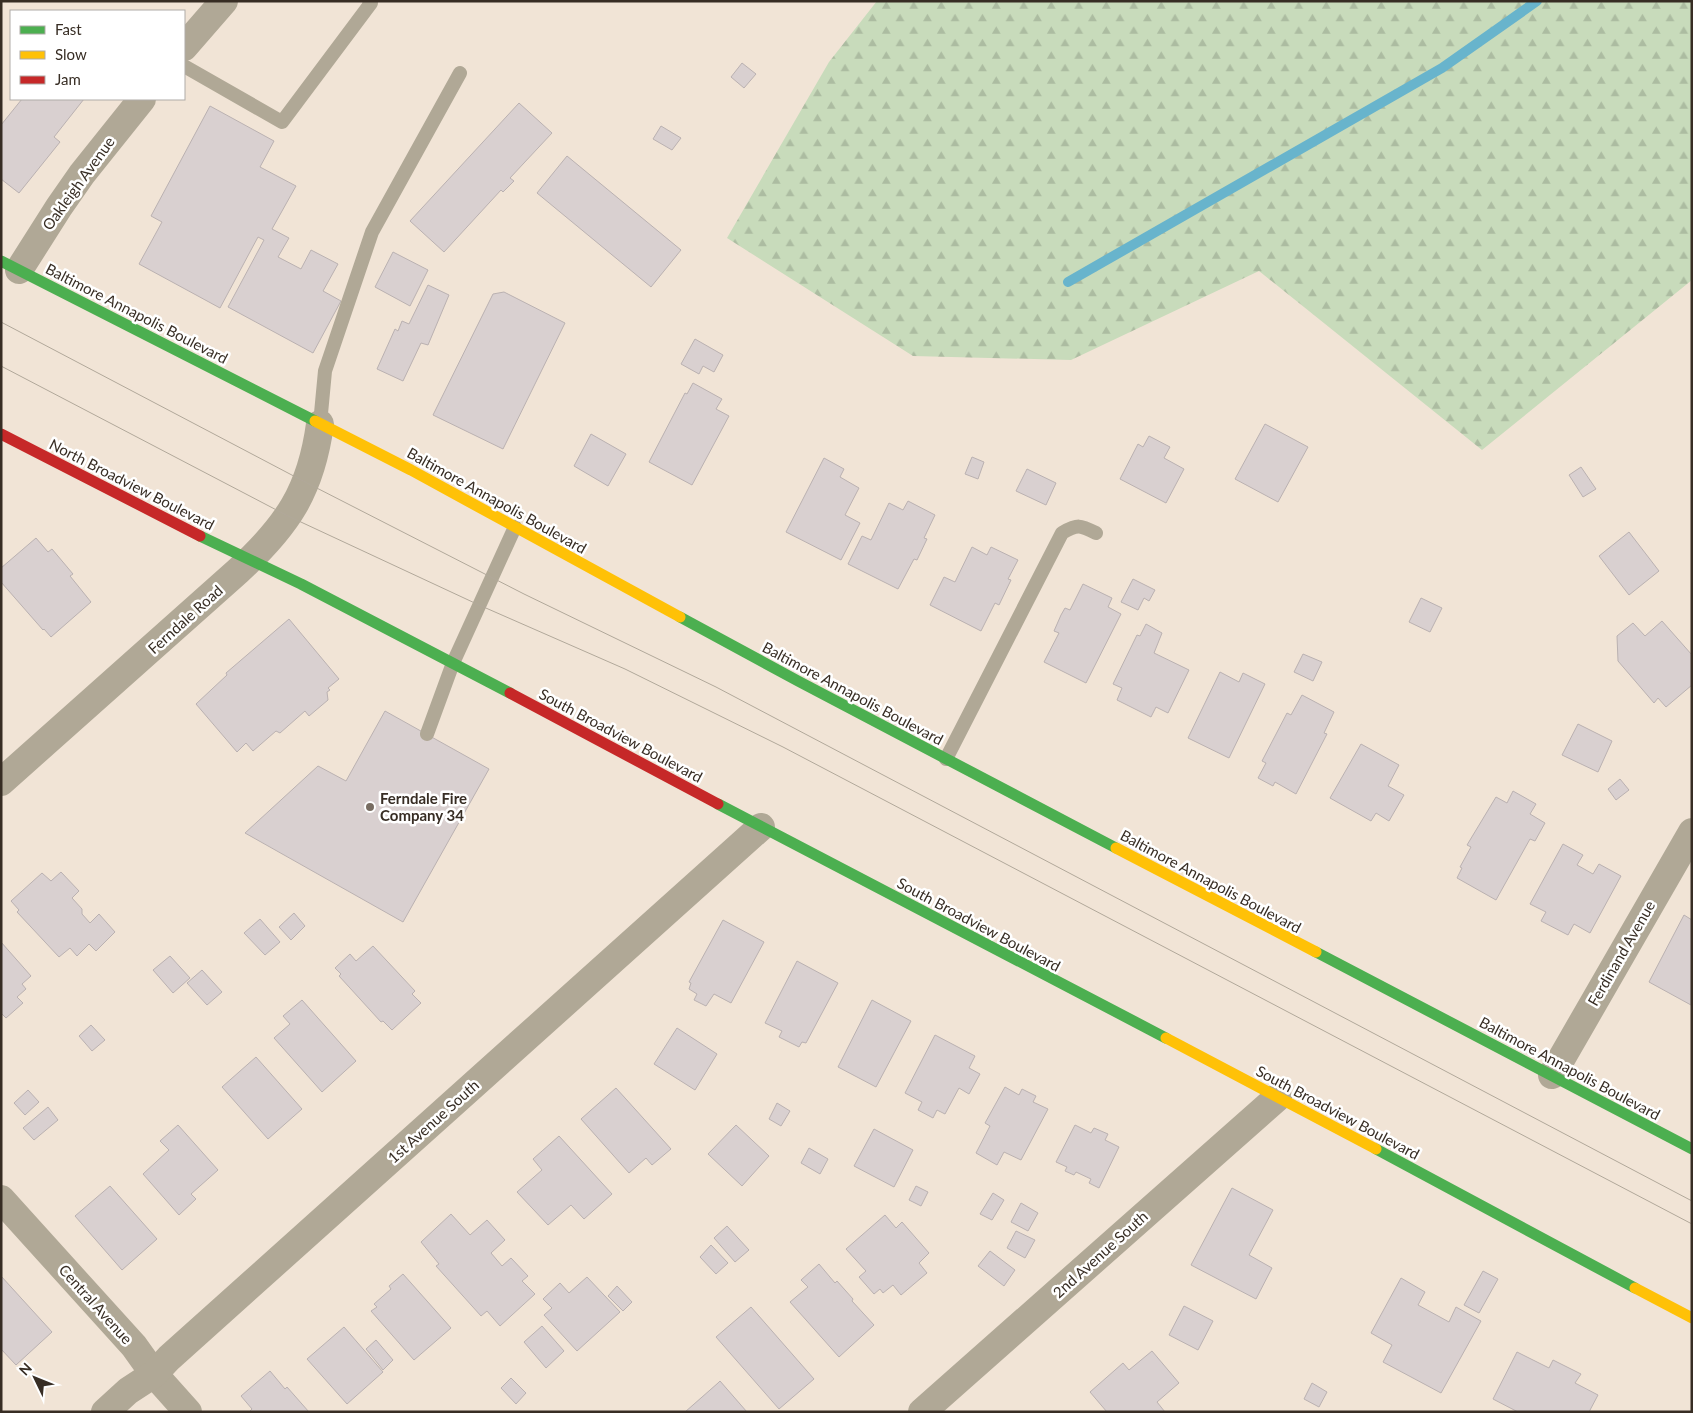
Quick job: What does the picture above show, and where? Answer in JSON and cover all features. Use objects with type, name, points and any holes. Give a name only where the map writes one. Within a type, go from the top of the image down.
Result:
[{"type":"street","points":[[185,46],[224,1]]},
{"type":"street","name":"Oakleigh Avenue","points":[[10,265],[59,207],[82,174],[141,100]]},
{"type":"street","name":"Baltimore Annapolis Boulevard","points":[[10,265],[411,470],[790,677],[1692,1149]]},
{"type":"street","name":"Ferndale Road","points":[[1,782],[250,560],[278,530],[299,498],[312,466],[320,424]]},
{"type":"street","name":"North Broadview Boulevard","points":[[1,434],[250,560]]},
{"type":"street","name":"South Broadview Boulevard","points":[[250,560],[301,584],[453,663],[760,827],[1278,1097],[1692,1318]]},
{"type":"street","name":"1st Avenue South","points":[[105,1412],[128,1391],[154,1374],[169,1358],[760,827]]},
{"type":"street","name":"Ferdinand Avenue","points":[[1552,1075],[1692,832]]},
{"type":"street","name":"2nd Avenue South","points":[[922,1412],[1278,1097]]},
{"type":"street","name":"Central Avenue","points":[[1,1199],[134,1346],[154,1374],[188,1412]]},
{"type":"lane","points":[[185,67],[282,122],[370,3],[368,1]]},
{"type":"lane","points":[[320,424],[325,370],[372,232],[460,73]]},
{"type":"lane","points":[[946,759],[1062,533],[1073,527],[1082,526],[1096,534]]},
{"type":"lane","points":[[427,734],[453,663],[515,527]]},
{"type":"green space","points":[[877,1],[1692,1],[1692,280],[1482,450],[1259,271],[1071,360],[913,356],[727,238],[829,62]]},
{"type":"building","points":[[742,63],[756,74],[744,88],[731,77]]},
{"type":"building","points":[[21,100],[83,100],[54,137],[60,142],[19,193],[1,179],[1,125]]},
{"type":"building","points":[[519,103],[552,133],[510,178],[514,181],[503,192],[501,190],[444,252],[410,221]]},
{"type":"building","points":[[210,106],[274,141],[260,167],[296,186],[272,229],[289,238],[278,257],[301,269],[311,250],[338,264],[323,291],[341,301],[313,353],[228,307],[264,240],[258,237],[220,308],[139,264],[162,222],[151,216]]},
{"type":"building","points":[[661,126],[681,138],[672,150],[653,139]]},
{"type":"building","points":[[567,156],[681,250],[651,287],[537,193]]},
{"type":"building","points":[[393,252],[428,270],[410,306],[375,287]]},
{"type":"building","points":[[428,285],[449,295],[428,345],[421,343],[403,381],[377,369],[395,329],[398,331],[402,321],[409,324]]},
{"type":"building","points":[[504,292],[565,323],[503,449],[433,415],[493,294]]},
{"type":"building","points":[[695,339],[723,355],[714,372],[703,366],[699,374],[681,364]]},
{"type":"building","points":[[693,383],[722,399],[716,409],[729,416],[692,485],[649,462],[685,393],[687,394]]},
{"type":"building","points":[[1265,424],[1308,447],[1278,502],[1235,479]]},
{"type":"building","points":[[591,434],[626,454],[608,486],[574,466]]},
{"type":"building","points":[[1149,436],[1170,447],[1164,458],[1184,469],[1166,503],[1120,479],[1138,444],[1143,447]]},
{"type":"building","points":[[972,457],[984,462],[978,479],[965,474]]},
{"type":"building","points":[[824,458],[844,469],[840,477],[859,488],[845,515],[860,523],[841,560],[786,532]]},
{"type":"building","points":[[1581,467],[1596,489],[1583,497],[1569,475]]},
{"type":"building","points":[[1027,469],[1056,483],[1046,505],[1016,491]]},
{"type":"building","points":[[908,501],[935,515],[924,538],[927,539],[917,560],[914,559],[898,589],[848,564],[862,536],[871,540],[889,503],[903,510]]},
{"type":"building","points":[[1629,532],[1659,571],[1629,595],[1599,556]]},
{"type":"building","points":[[36,538],[48,552],[52,549],[73,574],[70,576],[91,602],[51,637],[1,582],[1,568]]},
{"type":"building","points":[[972,547],[987,555],[991,547],[1018,560],[1008,579],[1011,580],[999,605],[995,603],[981,631],[930,605],[944,577],[955,582]]},
{"type":"building","points":[[1133,579],[1155,590],[1149,601],[1144,598],[1138,610],[1121,602]]},
{"type":"building","points":[[1083,584],[1112,598],[1108,607],[1121,614],[1086,683],[1044,662],[1059,633],[1054,631],[1061,615],[1065,608],[1070,610]]},
{"type":"building","points":[[1421,598],[1442,608],[1430,632],[1409,622]]},
{"type":"building","points":[[289,619],[339,679],[328,688],[330,690],[327,692],[328,700],[309,716],[305,711],[280,733],[276,731],[253,751],[246,743],[237,752],[196,704],[227,675],[226,673]]},
{"type":"building","points":[[1662,621],[1692,655],[1692,685],[1666,707],[1658,698],[1654,703],[1618,661],[1617,636],[1633,623],[1645,636]]},
{"type":"building","points":[[1146,624],[1162,633],[1154,653],[1189,670],[1168,713],[1156,707],[1151,717],[1117,700],[1122,688],[1113,684],[1137,635],[1140,636]]},
{"type":"building","points":[[1303,654],[1322,662],[1313,681],[1294,672]]},
{"type":"building","points":[[1220,672],[1239,682],[1243,673],[1265,684],[1229,758],[1188,738]]},
{"type":"building","points":[[1302,695],[1334,712],[1324,733],[1327,734],[1296,794],[1275,782],[1273,786],[1258,778],[1266,763],[1262,761],[1287,713],[1291,715]]},
{"type":"building","name":"Ferndale Fire Company 34","points":[[385,711],[489,769],[403,922],[245,833],[318,766],[346,781]]},
{"type":"building","points":[[1578,724],[1612,741],[1598,772],[1562,755]]},
{"type":"building","points":[[1361,744],[1399,765],[1388,786],[1404,795],[1389,821],[1376,813],[1371,821],[1330,798]]},
{"type":"building","points":[[1620,779],[1629,790],[1616,800],[1608,789]]},
{"type":"building","points":[[1513,791],[1536,804],[1530,814],[1545,823],[1535,841],[1530,839],[1496,900],[1457,878],[1462,868],[1460,867],[1471,847],[1467,845],[1496,797],[1507,803]]},
{"type":"building","points":[[1563,844],[1583,855],[1577,865],[1593,874],[1599,864],[1621,876],[1590,933],[1574,924],[1568,935],[1541,921],[1546,912],[1530,904]]},
{"type":"building","points":[[61,872],[79,891],[72,898],[82,909],[82,914],[90,923],[99,914],[115,932],[96,951],[89,944],[77,956],[70,948],[59,957],[17,912],[19,910],[11,901],[42,873],[51,881]]},
{"type":"building","points":[[294,913],[305,926],[291,940],[279,927]]},
{"type":"building","points":[[1684,915],[1692,920],[1691,1005],[1649,982]]},
{"type":"building","points":[[260,919],[280,942],[265,955],[244,933]]},
{"type":"building","points":[[723,920],[764,942],[731,1003],[714,994],[706,1006],[694,1000],[697,994],[689,989],[691,983],[689,982]]},
{"type":"building","points":[[1,942],[31,976],[22,984],[26,989],[17,997],[23,1003],[6,1018],[1,1013]]},
{"type":"building","points":[[373,946],[415,991],[412,994],[421,1003],[392,1030],[383,1021],[381,1022],[339,976],[341,974],[335,968],[350,954],[356,961]]},
{"type":"building","points":[[170,956],[190,978],[173,993],[153,970]]},
{"type":"building","points":[[797,961],[838,983],[806,1043],[802,1042],[799,1047],[779,1037],[782,1031],[765,1023]]},
{"type":"building","points":[[202,970],[222,992],[207,1005],[187,983]]},
{"type":"building","points":[[302,1000],[356,1061],[322,1092],[274,1038],[290,1024],[283,1016]]},
{"type":"building","points":[[872,1000],[911,1021],[876,1087],[838,1067]]},
{"type":"building","points":[[91,1025],[105,1040],[92,1051],[79,1036]]},
{"type":"building","points":[[677,1028],[717,1054],[695,1090],[654,1064]]},
{"type":"building","points":[[935,1035],[975,1056],[969,1068],[980,1074],[969,1094],[959,1088],[945,1114],[937,1110],[933,1118],[918,1110],[922,1102],[905,1093]]},
{"type":"building","points":[[256,1057],[302,1109],[268,1139],[222,1087]]},
{"type":"building","points":[[1005,1087],[1019,1095],[1022,1089],[1036,1096],[1033,1102],[1048,1109],[1021,1160],[1004,1152],[997,1165],[976,1153],[990,1126],[985,1123]]},
{"type":"building","points":[[616,1088],[671,1149],[652,1165],[646,1158],[629,1173],[581,1119]]},
{"type":"building","points":[[28,1090],[39,1102],[25,1115],[14,1103]]},
{"type":"building","points":[[777,1103],[790,1111],[781,1126],[769,1119]]},
{"type":"building","points":[[48,1107],[58,1120],[34,1140],[23,1128]]},
{"type":"building","points":[[178,1125],[218,1170],[191,1194],[196,1199],[179,1215],[143,1174],[169,1150],[160,1141]]},
{"type":"building","points":[[736,1125],[769,1156],[742,1186],[708,1154]]},
{"type":"building","points":[[1075,1125],[1091,1133],[1094,1128],[1108,1134],[1105,1140],[1119,1147],[1099,1188],[1089,1183],[1091,1179],[1076,1172],[1074,1175],[1065,1171],[1067,1167],[1056,1162]]},
{"type":"building","points":[[874,1129],[913,1150],[894,1187],[854,1166]]},
{"type":"building","points":[[559,1136],[612,1194],[584,1219],[571,1205],[548,1225],[517,1192],[542,1170],[533,1159]]},
{"type":"building","points":[[809,1148],[828,1159],[820,1174],[801,1163]]},
{"type":"building","points":[[110,1186],[157,1239],[122,1270],[75,1216]]},
{"type":"building","points":[[916,1186],[928,1192],[921,1206],[909,1200]]},
{"type":"building","points":[[1232,1188],[1273,1210],[1249,1255],[1272,1268],[1256,1299],[1191,1265]]},
{"type":"building","points":[[993,1193],[1004,1200],[992,1220],[980,1214]]},
{"type":"building","points":[[1021,1203],[1038,1213],[1028,1231],[1011,1222]]},
{"type":"building","points":[[451,1214],[470,1235],[487,1220],[505,1240],[491,1253],[502,1266],[511,1258],[528,1276],[522,1281],[535,1294],[500,1326],[487,1311],[481,1316],[436,1266],[439,1264],[421,1242]]},
{"type":"building","points":[[885,1215],[896,1228],[902,1222],[929,1253],[919,1263],[927,1273],[901,1295],[893,1285],[883,1293],[880,1289],[874,1294],[859,1277],[866,1271],[846,1249]]},
{"type":"building","points":[[727,1226],[749,1250],[735,1262],[714,1238]]},
{"type":"building","points":[[1016,1231],[1035,1240],[1025,1258],[1007,1248]]},
{"type":"building","points":[[711,1245],[728,1263],[716,1274],[700,1257]]},
{"type":"building","points":[[990,1251],[1015,1270],[1004,1286],[978,1266]]},
{"type":"building","points":[[819,1264],[835,1283],[837,1281],[874,1325],[839,1357],[790,1302],[808,1287],[801,1280]]},
{"type":"building","points":[[1483,1271],[1498,1279],[1479,1313],[1464,1305]]},
{"type":"building","points":[[403,1274],[451,1328],[414,1360],[371,1311],[377,1307],[374,1304],[391,1289],[389,1286]]},
{"type":"building","points":[[1,1276],[52,1332],[16,1365],[1,1349]]},
{"type":"building","points":[[587,1277],[620,1312],[577,1351],[544,1315],[552,1308],[543,1299],[560,1283],[569,1293]]},
{"type":"building","points":[[1401,1278],[1425,1292],[1418,1305],[1449,1322],[1456,1307],[1481,1321],[1441,1393],[1383,1362],[1392,1345],[1371,1333]]},
{"type":"building","points":[[617,1286],[632,1302],[623,1311],[608,1296]]},
{"type":"building","points":[[1184,1306],[1213,1321],[1198,1350],[1169,1335]]},
{"type":"building","points":[[751,1307],[814,1379],[779,1409],[716,1337]]},
{"type":"building","points":[[542,1326],[564,1351],[546,1368],[524,1342]]},
{"type":"building","points":[[344,1327],[383,1372],[347,1404],[307,1359]]},
{"type":"building","points":[[376,1340],[393,1360],[383,1370],[366,1349]]},
{"type":"building","points":[[1152,1351],[1179,1383],[1157,1402],[1165,1412],[1107,1412],[1090,1392],[1123,1363],[1129,1370]]},
{"type":"building","points":[[1517,1352],[1549,1368],[1553,1360],[1581,1374],[1575,1383],[1598,1395],[1589,1412],[1518,1412],[1493,1399]]},
{"type":"building","points":[[270,1371],[285,1389],[287,1387],[309,1412],[249,1412],[252,1409],[241,1396]]},
{"type":"building","points":[[511,1378],[526,1393],[516,1404],[501,1388]]},
{"type":"building","points":[[720,1381],[747,1412],[685,1412],[718,1383]]},
{"type":"building","points":[[1312,1383],[1327,1392],[1319,1407],[1304,1399]]},
{"type":"waterway","points":[[1068,282],[1442,68],[1537,1]]},
{"type":"tram line","points":[[1,322],[307,483],[524,594],[716,687],[1692,1201]]},
{"type":"tram line","points":[[1,366],[288,516],[479,605],[625,669],[783,747],[1692,1224]]},
{"type":"traffic: fast","points":[[1,261],[315,421]]},
{"type":"traffic: fast","points":[[200,536],[301,584],[510,693]]},
{"type":"traffic: fast","points":[[680,617],[1116,848]]},
{"type":"traffic: fast","points":[[718,804],[1166,1038]]},
{"type":"traffic: fast","points":[[1316,952],[1692,1149]]},
{"type":"traffic: fast","points":[[1376,1149],[1635,1288]]},
{"type":"traffic: slow","points":[[315,421],[411,470],[680,617]]},
{"type":"traffic: slow","points":[[1116,848],[1316,952]]},
{"type":"traffic: slow","points":[[1166,1038],[1376,1149]]},
{"type":"traffic: slow","points":[[1635,1288],[1692,1318]]},
{"type":"traffic: jam","points":[[1,434],[200,536]]},
{"type":"traffic: jam","points":[[510,693],[718,804]]},
{"type":"place","name":"Ferndale Fire Company 34","points":[[370,807]]}]
